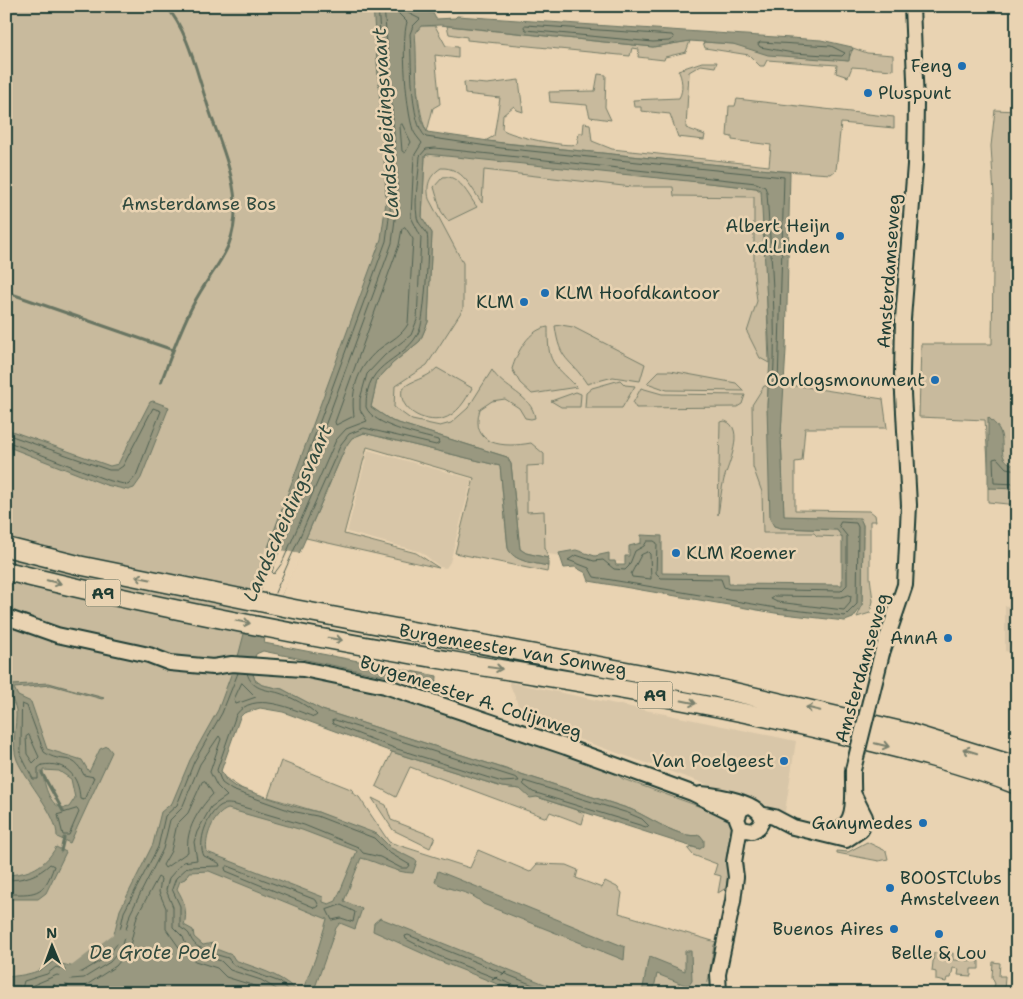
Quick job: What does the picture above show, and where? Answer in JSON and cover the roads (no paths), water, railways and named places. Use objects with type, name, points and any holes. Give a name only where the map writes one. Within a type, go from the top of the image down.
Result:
[{"type":"highway","name":"Burgemeester van Sonweg","points":[[6,546],[78,565],[294,609],[707,686],[910,733],[1017,766]]},
{"type":"highway","name":"Burgemeester van Sonweg","points":[[6,571],[200,614],[474,665],[554,676],[789,722],[900,749],[1017,785]]},
{"type":"main road","name":"Amsterdamseweg","points":[[854,795],[853,770],[882,653],[905,585],[909,505],[902,375],[903,319],[915,165],[916,104],[912,6]]},
{"type":"main road","name":"Burgemeester A. Colijnweg","points":[[6,618],[57,635],[150,656],[214,658],[232,664],[325,673],[385,686],[566,747],[692,793],[749,820],[774,816],[793,826],[846,840],[861,830],[865,817],[854,795]]},
{"type":"main road","name":"Burgemeester A. Colijnweg","points":[[819,833],[833,833],[848,823],[852,815],[854,795]]},
{"type":"main road","points":[[719,993],[718,974],[736,877],[734,862],[749,820]]},
{"type":"water","name":"De Grote Poel","points":[[373,6],[409,6],[413,11],[433,13],[436,19],[455,18],[457,16],[821,40],[852,47],[853,50],[850,51],[849,61],[768,55],[733,44],[690,41],[653,47],[440,25],[421,26],[415,34],[418,98],[423,123],[427,132],[502,143],[790,172],[786,350],[781,434],[784,516],[860,518],[863,525],[862,606],[853,618],[845,621],[775,613],[589,581],[586,573],[575,567],[564,568],[559,553],[576,550],[595,556],[609,553],[609,561],[615,561],[616,565],[625,565],[625,556],[629,556],[629,546],[641,543],[641,535],[662,536],[662,573],[728,574],[729,584],[842,585],[842,537],[837,530],[781,528],[774,526],[770,519],[767,406],[770,359],[761,190],[427,154],[425,156],[422,217],[432,233],[428,322],[420,341],[393,363],[377,380],[371,407],[392,421],[507,457],[511,464],[520,549],[526,553],[548,558],[548,566],[519,559],[508,548],[500,466],[364,433],[352,438],[346,446],[267,627],[264,643],[437,676],[436,690],[409,681],[263,651],[256,654],[252,671],[255,680],[262,685],[282,689],[322,710],[630,809],[674,831],[692,836],[700,835],[704,840],[704,846],[700,849],[537,797],[530,798],[520,789],[502,787],[392,752],[283,712],[260,708],[244,713],[240,717],[221,771],[226,780],[234,786],[293,806],[318,812],[377,834],[391,848],[417,861],[413,873],[406,873],[361,858],[344,901],[362,909],[355,929],[340,923],[336,928],[313,993],[15,993],[20,986],[6,985],[6,977],[33,972],[45,967],[56,959],[61,964],[80,968],[104,953],[112,942],[120,910],[153,844],[161,812],[172,803],[190,760],[218,710],[239,653],[263,561],[381,239],[386,202]],"holes":[[[228,809],[302,830],[357,851],[336,901],[329,904],[323,902],[323,897],[207,852],[208,834],[214,821]],[[209,871],[327,919],[315,959],[303,989],[296,990],[275,975],[235,960],[232,955],[216,949],[213,943],[203,945],[194,937],[193,930],[184,925],[185,906],[177,889],[180,881],[185,879],[189,872]]]},
{"type":"water","points":[[153,401],[169,407],[141,478],[134,488],[128,490],[106,485],[6,446],[6,429],[110,466],[118,464],[150,402]]},
{"type":"water","points":[[988,417],[999,429],[1003,456],[1010,463],[1017,466],[1017,489],[988,488]]},
{"type":"water","points":[[6,682],[12,685],[49,683],[104,698],[51,685],[14,688],[18,696],[31,702],[47,749],[82,760],[89,772],[100,749],[107,746],[112,752],[70,843],[57,837],[53,819],[17,760],[14,741],[16,710]],"holes":[[[43,770],[59,771],[71,779],[75,798],[69,807],[57,806],[46,789]]]},
{"type":"water","points":[[56,847],[66,852],[46,893],[38,899],[6,899],[6,875],[22,873],[36,868],[47,860]]},
{"type":"water","points":[[438,871],[625,947],[624,960],[483,904],[466,893],[447,888],[435,882]]},
{"type":"water","points":[[380,918],[567,993],[520,993],[437,960],[373,931],[374,923]]},
{"type":"water","points":[[685,951],[691,951],[692,981],[689,985],[657,974],[653,993],[642,993],[650,957],[685,971]]},
{"type":"waterway","points":[[161,382],[188,314],[228,246],[235,219],[234,189],[228,163],[186,39],[174,16],[166,6]]},
{"type":"waterway","points":[[6,292],[173,350]]},
{"type":"waterway","points":[[42,773],[63,811]]},
{"type":"waterway","points":[[61,851],[64,838]]},
{"type":"waterway","name":"Landscheidingsvaart","points":[[60,993],[60,981],[123,933]]},
{"type":"place","name":"Feng","points":[[962,66]]},
{"type":"place","name":"Pluspunt","points":[[868,93]]},
{"type":"place","name":"Albert Heijn v.d.Linden","points":[[840,236]]},
{"type":"place","name":"KLM Hoofdkantoor","points":[[545,293]]},
{"type":"place","name":"KLM","points":[[524,302]]},
{"type":"place","name":"Oorlogsmonument","points":[[935,380]]},
{"type":"place","name":"KLM Roemer","points":[[676,553]]},
{"type":"place","name":"AnnA","points":[[948,638]]},
{"type":"place","name":"Van Poelgeest","points":[[784,761]]},
{"type":"place","name":"Ganymedes","points":[[923,823]]},
{"type":"place","name":"BOOSTClubs Amstelveen","points":[[890,888]]},
{"type":"place","name":"Buenos Aires","points":[[894,929]]},
{"type":"place","name":"Belle & Lou","points":[[939,934]]},
{"type":"park label","name":"Amsterdamse Bos","points":[[199,204]]}]
